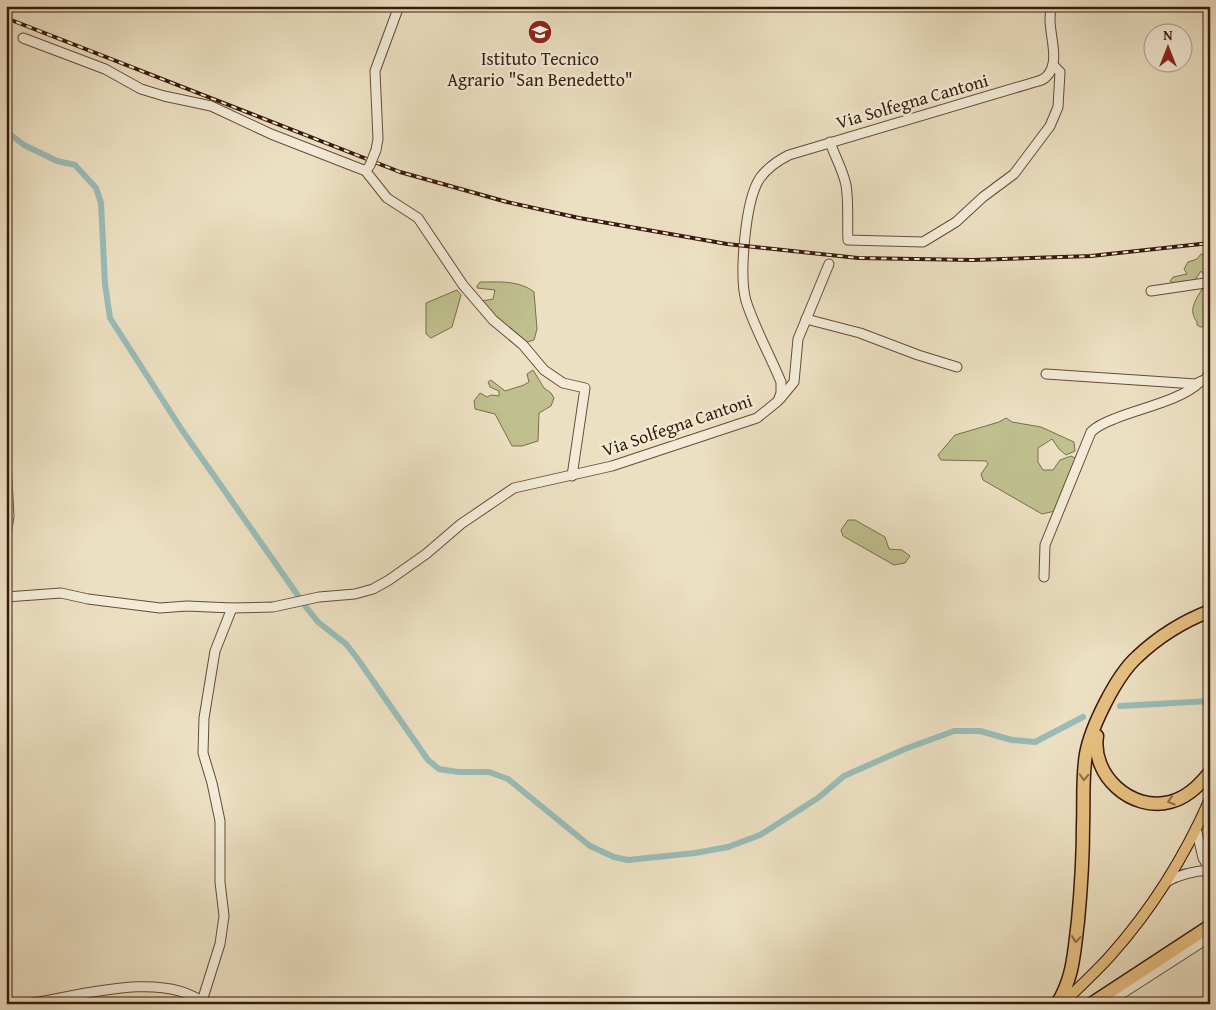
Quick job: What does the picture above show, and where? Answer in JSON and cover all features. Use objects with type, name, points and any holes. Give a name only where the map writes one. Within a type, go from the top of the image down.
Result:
[{"type":"highway","points":[[1056,1004],[1064,993],[1071,975],[1083,861],[1084,774],[1090,740],[1101,714],[1120,679],[1136,658],[1185,622],[1210,611]]},
{"type":"highway","points":[[1101,714],[1096,751],[1100,764],[1118,789],[1131,798],[1149,803],[1172,801],[1193,790],[1210,772]]},
{"type":"highway","points":[[1091,1004],[1210,926]]},
{"type":"main road","points":[[1062,1004],[1111,956],[1141,919],[1166,882],[1210,799]]},
{"type":"street","points":[[368,168],[376,150],[378,139],[375,71],[398,6]]},
{"type":"street","points":[[830,142],[841,167],[846,187],[848,240],[922,242],[956,222],[983,197],[1014,174],[1050,126],[1058,107],[1060,72],[1053,65],[1054,49],[1049,26],[1049,13],[1052,6]]},
{"type":"street","points":[[23,38],[105,69],[141,90],[211,106],[271,134],[368,168],[387,198],[418,218],[463,285],[493,320],[522,345],[544,370],[563,383],[585,388],[572,476]]},
{"type":"street","name":"Via Solfegna Cantoni","points":[[6,597],[61,593],[88,600],[160,608],[187,606],[232,608],[273,607],[319,596],[355,594],[374,589],[389,580],[426,554],[461,524],[514,488],[612,466],[757,418],[778,401],[781,393],[779,377],[746,301],[742,277],[751,197],[759,179],[774,162],[789,155],[1035,82],[1047,77],[1053,65]]},
{"type":"street","points":[[778,401],[794,382],[798,339],[829,264]]},
{"type":"street","points":[[1151,291],[1205,283],[1210,284]]},
{"type":"street","points":[[806,319],[860,332],[918,355],[957,367]]},
{"type":"street","points":[[1046,374],[1196,384],[1206,379],[1210,371]]},
{"type":"street","points":[[779,377],[788,378],[795,374]]},
{"type":"street","points":[[1044,577],[1044,545],[1091,432],[1104,423],[1181,395],[1193,389],[1200,382]]},
{"type":"street","points":[[6,461],[9,516],[6,537]]},
{"type":"street","points":[[27,1004],[108,989],[146,986],[182,993],[204,1003],[220,944],[224,916],[220,882],[220,821],[203,753],[204,718],[215,651],[232,608]]},
{"type":"street","points":[[1166,882],[1178,876],[1196,871],[1210,870],[1203,858],[1196,828]]},
{"type":"street","points":[[1106,1004],[1210,937]]},
{"type":"green space","points":[[1201,254],[1207,255],[1208,258],[1209,273],[1207,279],[1201,271],[1195,280],[1174,284],[1170,281],[1173,277],[1187,274],[1184,269],[1188,262],[1197,259]]},
{"type":"green space","points":[[480,282],[522,285],[534,292],[537,329],[534,340],[527,342],[488,313],[482,301],[493,299],[495,290],[477,288]]},
{"type":"green space","points":[[1206,287],[1210,287],[1210,324],[1209,326],[1200,327],[1194,318],[1193,309],[1199,293]]},
{"type":"green space","points":[[457,290],[461,295],[452,327],[431,338],[426,334],[426,303]]},
{"type":"green space","points":[[533,370],[544,388],[554,398],[551,406],[539,413],[538,441],[522,446],[512,446],[495,414],[475,409],[474,401],[480,393],[487,397],[491,395],[499,396],[499,391],[490,387],[488,382],[491,380],[505,391],[529,382],[527,374]]},
{"type":"green space","points":[[1006,418],[1012,422],[1041,427],[1074,442],[1075,451],[1066,455],[1052,439],[1038,448],[1038,462],[1043,470],[1053,470],[1060,460],[1071,456],[1077,459],[1055,511],[1042,514],[983,480],[981,474],[988,464],[986,461],[941,460],[938,455],[955,435],[999,422]]},
{"type":"green space","points":[[848,520],[855,520],[885,537],[889,549],[902,550],[910,556],[905,563],[894,565],[843,536],[841,530]]},
{"type":"waterway","points":[[6,131],[24,145],[57,161],[75,165],[96,188],[101,203],[105,284],[110,318],[182,430],[306,607],[318,622],[346,644],[428,760],[439,769],[458,772],[489,772],[508,779],[590,846],[614,857],[628,860],[695,853],[728,847],[760,835],[818,798],[844,776],[905,749],[954,731],[980,731],[1012,740],[1035,742],[1083,717]]},
{"type":"waterway","points":[[1120,706],[1210,701]]},
{"type":"railway","points":[[6,18],[400,172],[507,202],[579,218],[727,244],[858,258],[973,260],[1091,256],[1210,243]]},
{"type":"place","name":"Istituto Tecnico Agrario \"San Benedetto\"","points":[[540,32]]}]
